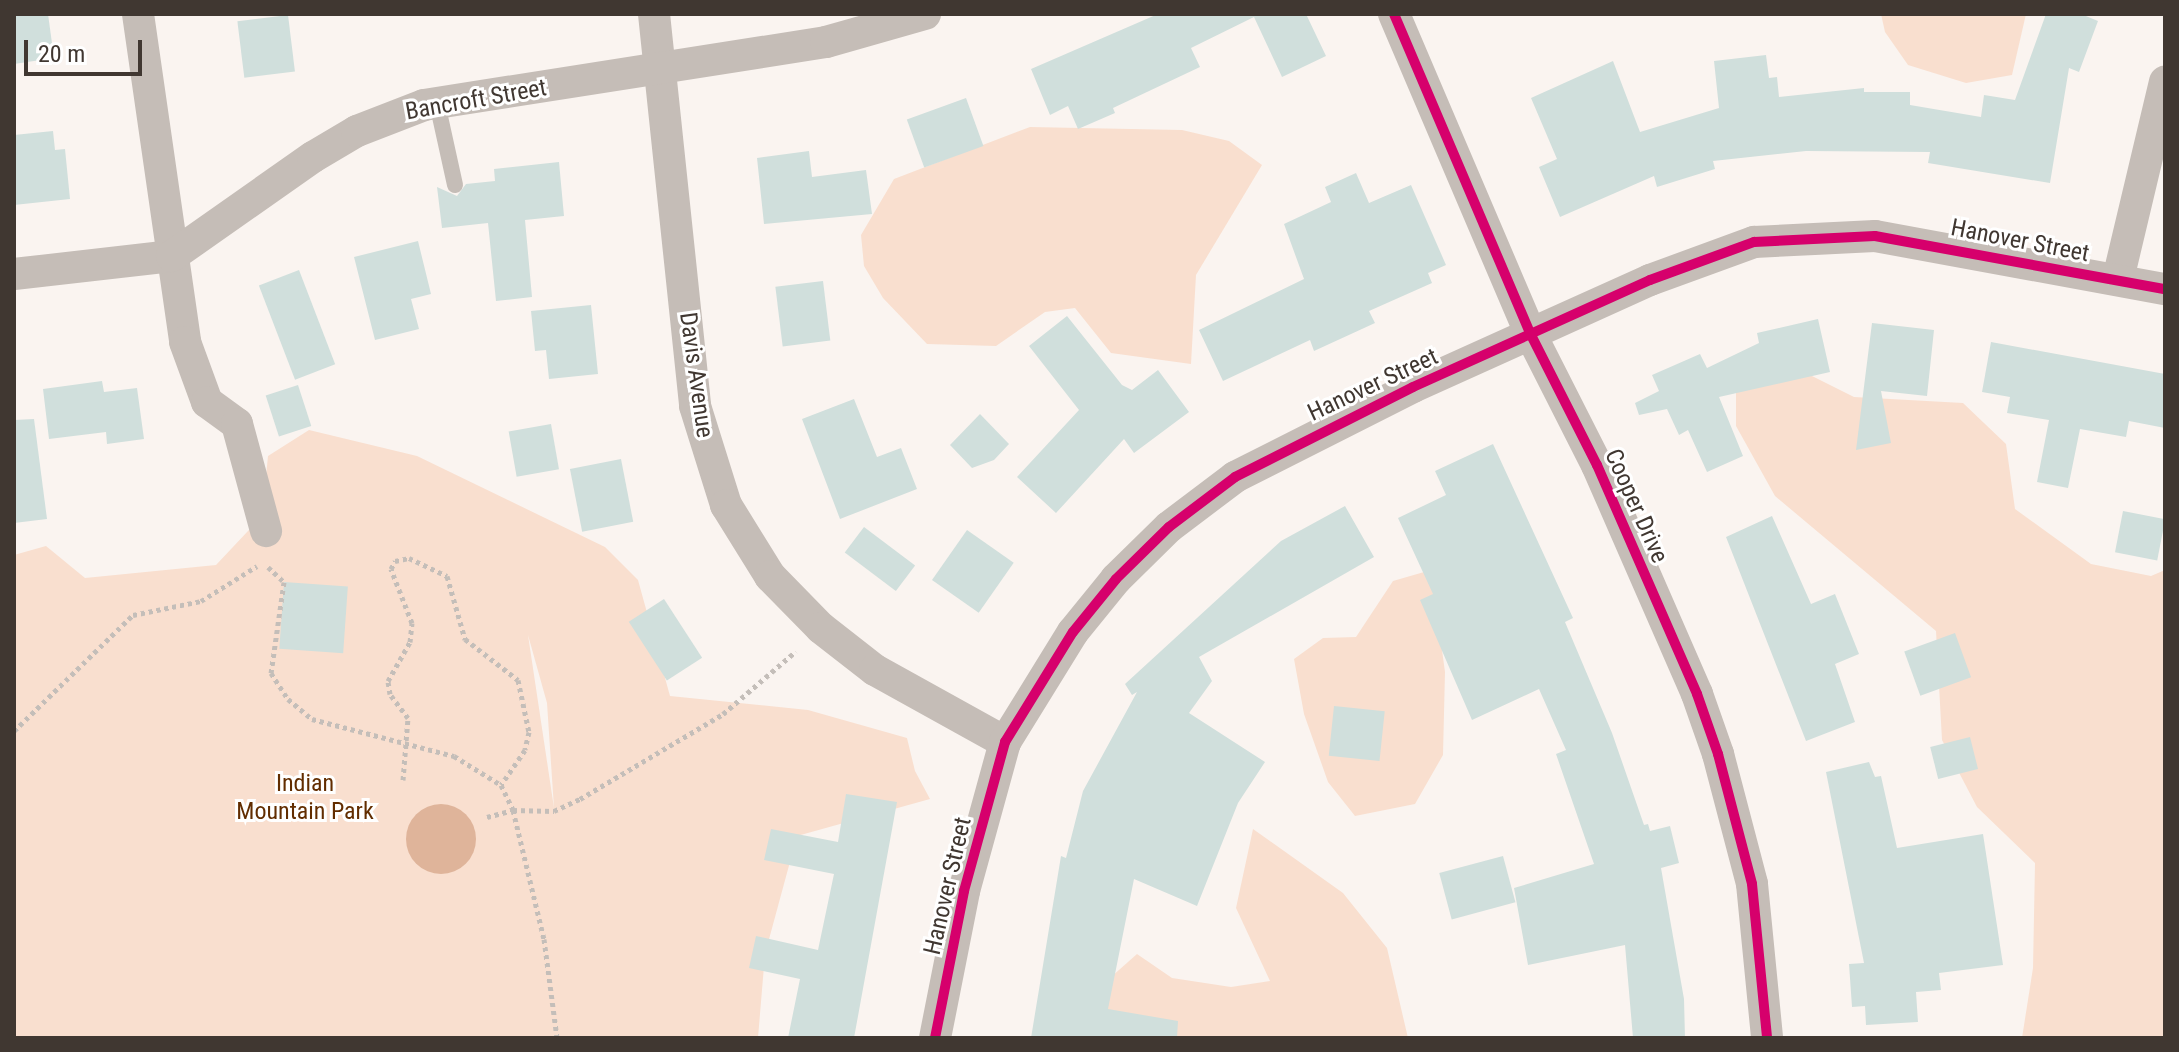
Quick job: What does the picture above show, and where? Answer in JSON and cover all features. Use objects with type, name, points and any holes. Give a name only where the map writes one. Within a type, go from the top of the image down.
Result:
[{"type":"street","points":[[138,14],[172,256],[193,373],[207,402],[237,424],[266,531]]},
{"type":"street","name":"Davis Avenue","points":[[654,14],[691,375],[712,472],[745,540],[821,628],[875,670],[1005,742]]},
{"type":"street","name":"Bancroft Street","points":[[14,274],[172,256],[357,131],[437,103],[660,72],[871,33],[925,14]]},
{"type":"street","name":"Cooper Drive","points":[[1394,14],[1531,335],[1597,465],[1718,754],[1757,917],[1767,1038]]},
{"type":"street","points":[[2118,279],[2165,82]]},
{"type":"street","name":"Hanover Street","points":[[935,1038],[964,891],[1005,742],[1073,632],[1116,579],[1181,518],[1235,477],[1289,446],[1531,335],[1714,254],[1754,242],[1814,235],[1875,236],[2165,289]]},
{"type":"lane","points":[[437,103],[455,185]]},
{"type":"path","points":[[403,780],[408,718],[390,694],[388,681],[410,642],[412,623],[391,569],[395,561],[409,558],[447,576],[465,639],[518,680],[529,732],[525,750],[501,785]]},
{"type":"path","points":[[14,731],[133,615],[201,601],[263,562],[284,582],[271,673],[288,699],[312,719],[454,756],[501,785],[513,810],[544,939],[557,1038]]},
{"type":"path","points":[[487,817],[513,810],[554,811],[604,785],[723,714],[821,628]]},
{"type":"green space","points":[[1881,14],[2026,14],[2012,75],[1966,83],[1908,65],[1885,32]]},
{"type":"green space","points":[[1030,127],[1182,130],[1229,141],[1262,165],[1196,275],[1191,364],[1111,353],[1075,308],[1045,312],[996,346],[927,344],[883,298],[864,266],[861,235],[894,179]]},
{"type":"green space","points":[[1762,351],[1854,397],[1963,403],[2006,444],[2015,509],[2091,564],[2151,576],[2165,570],[2165,1038],[2022,1038],[2033,968],[2035,863],[1977,807],[1942,740],[1936,631],[1775,496],[1736,426],[1736,387]]},
{"type":"green space","name":"Indian Mountain Park","points":[[309,430],[417,456],[605,547],[638,580],[670,696],[808,710],[907,738],[915,771],[930,799],[797,836],[765,954],[758,1038],[14,1038],[14,555],[46,546],[85,578],[216,565],[262,516],[268,456]],"holes":[[[528,635],[547,703],[554,808]]]},
{"type":"green space","points":[[1431,570],[1445,672],[1443,755],[1415,804],[1355,816],[1328,782],[1304,714],[1294,659],[1323,638],[1356,637],[1393,581]]},
{"type":"green space","points":[[1253,829],[1343,893],[1387,948],[1408,1038],[1070,1038],[1084,1001],[1137,954],[1172,978],[1231,987],[1270,981],[1236,908]]},
{"type":"shaded area","points":[[448,804],[470,819],[476,839],[474,853],[466,864],[455,872],[434,874],[416,864],[408,853],[406,832],[416,814],[427,806]]},
{"type":"building","points":[[14,14],[48,14],[54,58],[14,64]]},
{"type":"building","points":[[1158,14],[1306,14],[1326,56],[1282,77],[1254,17],[1191,48],[1200,67],[1113,108],[1115,113],[1078,129],[1068,106],[1050,115],[1031,69]]},
{"type":"building","points":[[2046,14],[2081,14],[2098,21],[2079,72],[2069,68],[2050,183],[1928,163],[1930,152],[1806,151],[1713,161],[1715,169],[1657,187],[1654,176],[1560,217],[1539,167],[1557,159],[1531,98],[1613,61],[1640,132],[1719,108],[1714,61],[1766,55],[1769,78],[1777,77],[1779,97],[1864,88],[1864,92],[1910,92],[1910,105],[1981,117],[1984,95],[2015,100]]},
{"type":"building","points":[[288,15],[295,72],[244,78],[237,21]]},
{"type":"building","points":[[966,98],[983,146],[924,167],[907,120]]},
{"type":"building","points":[[53,131],[55,150],[65,149],[70,199],[14,205],[14,135]]},
{"type":"building","points":[[809,151],[812,177],[866,170],[872,214],[764,224],[757,158]]},
{"type":"building","points":[[559,162],[564,216],[525,220],[532,297],[496,301],[488,223],[442,228],[437,187],[457,196],[466,184],[495,181],[494,169]]},
{"type":"building","points":[[1356,173],[1369,203],[1411,185],[1446,265],[1428,273],[1432,283],[1369,311],[1375,323],[1314,351],[1310,340],[1223,381],[1199,330],[1304,279],[1284,224],[1331,202],[1325,187]]},
{"type":"building","points":[[418,241],[431,294],[411,299],[419,329],[375,340],[354,257]]},
{"type":"building","points":[[299,270],[335,364],[295,380],[259,285]]},
{"type":"building","points":[[823,281],[830,341],[783,346],[775,287]]},
{"type":"building","points":[[591,305],[598,374],[549,379],[546,350],[535,351],[531,311]]},
{"type":"building","points":[[1067,316],[1122,385],[1132,390],[1158,370],[1189,412],[1134,453],[1124,439],[1056,513],[1017,477],[1079,410],[1029,346]]},
{"type":"building","points":[[1818,319],[1830,372],[1719,397],[1743,456],[1707,472],[1688,430],[1679,435],[1667,409],[1639,415],[1635,403],[1659,391],[1652,375],[1700,354],[1707,368],[1759,343],[1757,333]]},
{"type":"building","points":[[1872,323],[1934,330],[1927,396],[1881,391],[1891,443],[1856,450]]},
{"type":"building","points":[[1991,342],[2165,374],[2165,428],[2129,421],[2126,437],[2080,429],[2068,488],[2037,482],[2049,420],[2007,413],[2010,397],[1982,392]]},
{"type":"building","points":[[102,381],[104,392],[137,388],[144,439],[107,444],[106,432],[49,439],[43,389]]},
{"type":"building","points":[[298,385],[311,426],[279,436],[266,396]]},
{"type":"building","points":[[854,399],[877,457],[901,448],[917,489],[840,519],[802,419]]},
{"type":"building","points":[[980,414],[1009,444],[994,460],[972,468],[950,445]]},
{"type":"building","points":[[34,419],[47,519],[14,523],[14,420]]},
{"type":"building","points":[[551,424],[559,469],[517,477],[509,431]]},
{"type":"building","points":[[1493,444],[1573,618],[1565,622],[1612,733],[1644,825],[1648,824],[1650,831],[1670,826],[1679,863],[1661,868],[1684,999],[1685,1038],[1633,1038],[1625,945],[1528,965],[1514,888],[1594,864],[1556,754],[1566,750],[1539,689],[1472,720],[1420,600],[1433,594],[1398,518],[1446,495],[1435,471]]},
{"type":"building","points":[[621,459],[633,522],[582,532],[570,469]]},
{"type":"building","points":[[1345,506],[1374,557],[1199,657],[1212,681],[1189,713],[1265,762],[1238,803],[1197,906],[1134,879],[1108,1009],[1178,1021],[1177,1038],[1031,1038],[1061,856],[1066,858],[1083,791],[1137,692],[1132,695],[1125,684],[1281,541]]},
{"type":"building","points":[[2123,511],[2165,519],[2157,560],[2115,552]]},
{"type":"building","points":[[1772,516],[1811,604],[1835,594],[1859,654],[1835,664],[1855,722],[1806,741],[1726,537]]},
{"type":"building","points":[[864,527],[915,566],[896,591],[845,553]]},
{"type":"building","points":[[967,530],[1014,563],[979,613],[932,580]]},
{"type":"building","points":[[284,582],[348,586],[343,653],[279,649]]},
{"type":"building","points":[[664,599],[702,658],[667,681],[629,622]]},
{"type":"building","points":[[1955,633],[1971,677],[1920,696],[1904,651]]},
{"type":"building","points":[[1334,706],[1385,711],[1379,761],[1329,756]]},
{"type":"building","points":[[1970,737],[1978,769],[1938,779],[1930,747]]},
{"type":"building","points":[[1869,762],[1875,777],[1881,776],[1897,848],[1983,834],[2003,965],[1939,973],[1941,990],[1916,992],[1918,1022],[1866,1025],[1865,1006],[1852,1007],[1849,964],[1864,963],[1826,772]]},
{"type":"building","points":[[846,794],[897,802],[854,1038],[788,1038],[800,979],[749,968],[756,936],[818,950],[834,874],[764,860],[771,829],[838,842]]},
{"type":"building","points":[[1503,856],[1515,902],[1452,919],[1439,873]]},
{"type":"cycle path","points":[[1394,14],[1531,335],[1597,465],[1697,694],[1718,754],[1752,884],[1767,1038]]},
{"type":"cycle path","points":[[935,1038],[964,891],[1005,742],[1073,632],[1116,579],[1169,527],[1235,477],[1413,387],[1650,280],[1754,242],[1875,236],[2165,289]]}]
